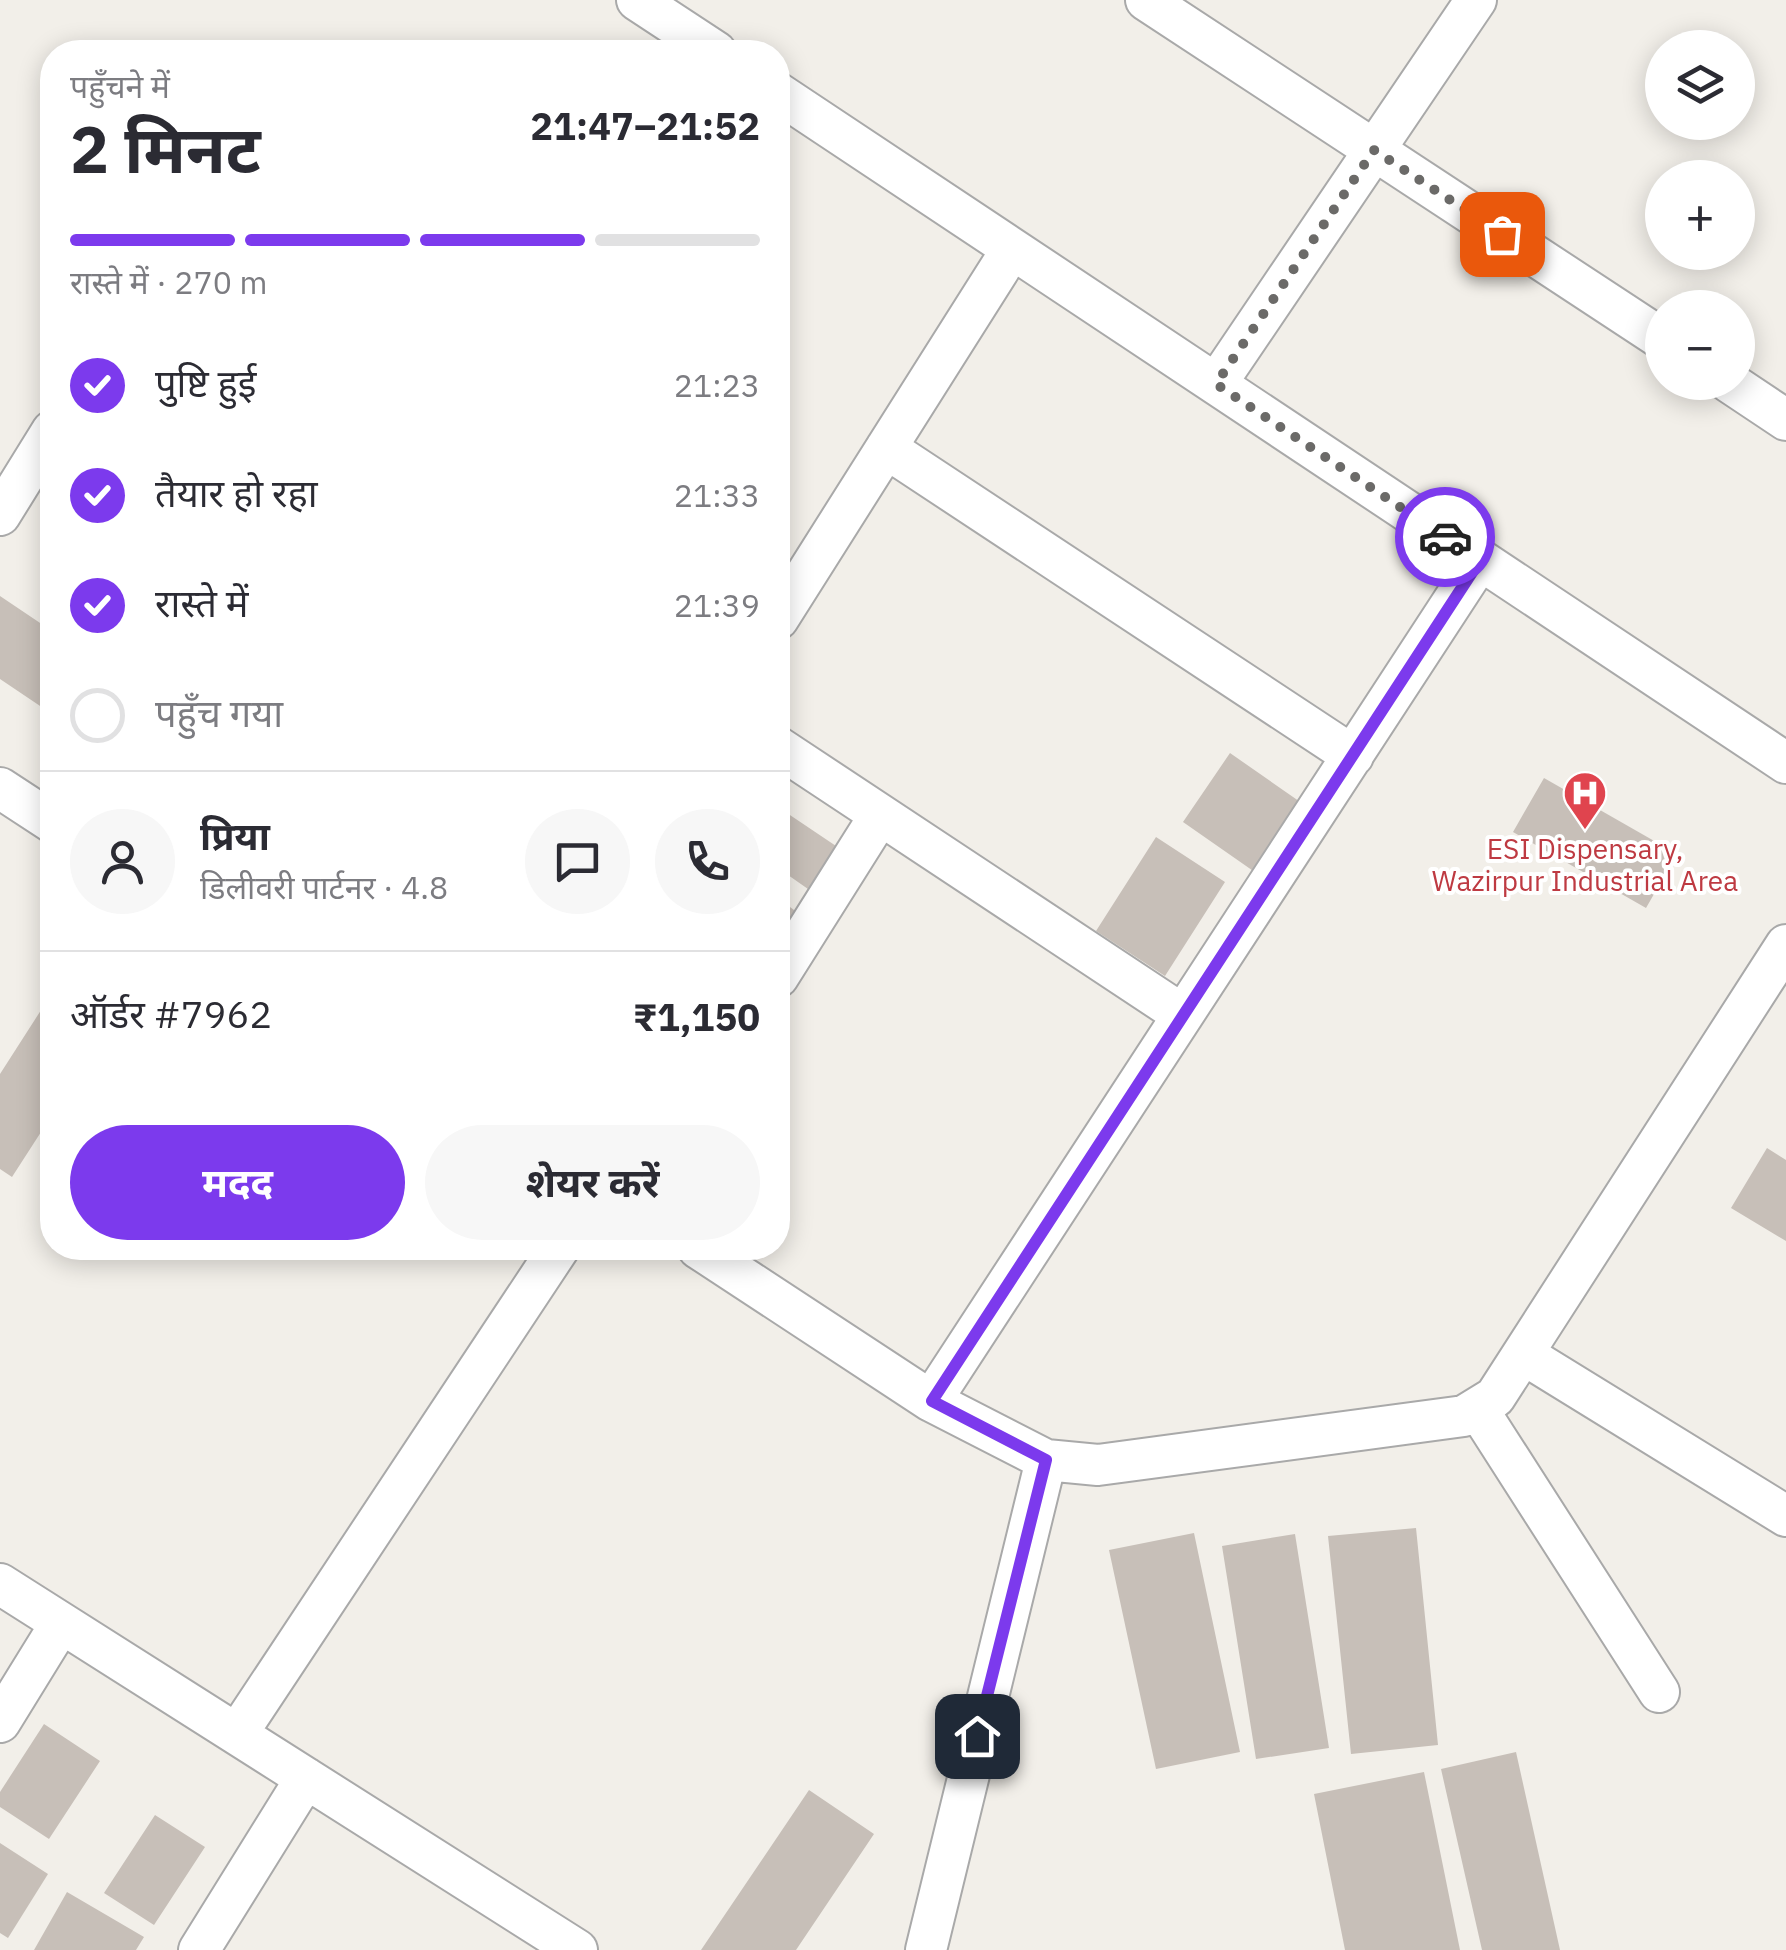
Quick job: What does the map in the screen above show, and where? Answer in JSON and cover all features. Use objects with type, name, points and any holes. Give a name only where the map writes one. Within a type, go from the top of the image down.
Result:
[{"type":"street","points":[[637,0],[698,40]]},
{"type":"street","points":[[1146,0],[1645,327]]},
{"type":"street","points":[[1216,384],[1476,0]]},
{"type":"street","points":[[790,101],[1786,762]]},
{"type":"street","points":[[790,600],[1012,249]]},
{"type":"street","points":[[1755,399],[1786,420]]},
{"type":"street","points":[[886,448],[1352,756]]},
{"type":"street","points":[[0,516],[40,451]]},
{"type":"street","points":[[932,1401],[1480,560]]},
{"type":"street","points":[[790,755],[1184,1015]]},
{"type":"street","points":[[0,788],[40,803]]},
{"type":"street","points":[[790,959],[880,815]]},
{"type":"street","points":[[716,1260],[932,1401],[1046,1460],[1098,1464],[1464,1416],[1495,1397],[1786,945]]},
{"type":"street","points":[[237,1734],[552,1260]]},
{"type":"street","points":[[1523,1354],[1786,1516]]},
{"type":"street","points":[[1477,1408],[1659,1692]]},
{"type":"street","points":[[926,1950],[1046,1460]]},
{"type":"street","points":[[0,1584],[577,1950]]},
{"type":"street","points":[[0,1722],[61,1623]]},
{"type":"street","points":[[199,1950],[306,1778]]},
{"type":"building","points":[[0,596],[40,623],[40,706],[0,679]]},
{"type":"building","points":[[1230,753],[1306,806],[1259,875],[1183,822]]},
{"type":"building","points":[[1544,778],[1677,854],[1646,908],[1513,832]]},
{"type":"building","points":[[790,815],[836,846],[808,889],[790,876]]},
{"type":"building","points":[[1156,837],[1225,882],[1165,976],[1096,931]]},
{"type":"building","points":[[790,907],[802,916],[790,934]]},
{"type":"building","points":[[40,1012],[40,1134],[12,1177],[0,1169],[0,1074]]},
{"type":"building","points":[[1767,1148],[1786,1160],[1786,1241],[1731,1208]]},
{"type":"building","points":[[1416,1528],[1438,1745],[1351,1754],[1328,1536]]},
{"type":"building","points":[[1194,1533],[1240,1752],[1156,1769],[1109,1550]]},
{"type":"building","points":[[1295,1534],[1329,1748],[1256,1759],[1222,1546]]},
{"type":"building","points":[[44,1724],[100,1761],[49,1839],[0,1807],[0,1792]]},
{"type":"building","points":[[1516,1752],[1560,1950],[1482,1950],[1441,1769]]},
{"type":"building","points":[[1424,1772],[1460,1950],[1345,1950],[1314,1794]]},
{"type":"building","points":[[809,1790],[874,1834],[796,1950],[701,1950]]},
{"type":"building","points":[[155,1815],[205,1847],[154,1925],[104,1893]]},
{"type":"building","points":[[0,1843],[48,1874],[8,1938],[0,1933]]},
{"type":"building","points":[[67,1892],[144,1937],[136,1950],[34,1950]]},
{"type":"way so far","points":[[1445,537],[1216,384],[1374,150],[1502,234]]},
{"type":"place","name":"ESI Dispensary, Wazirpur Industrial Area","points":[[1585,831]]},
{"type":"route","points":[[977,1736],[1046,1460],[932,1401],[1480,560],[1445,537]]}]
